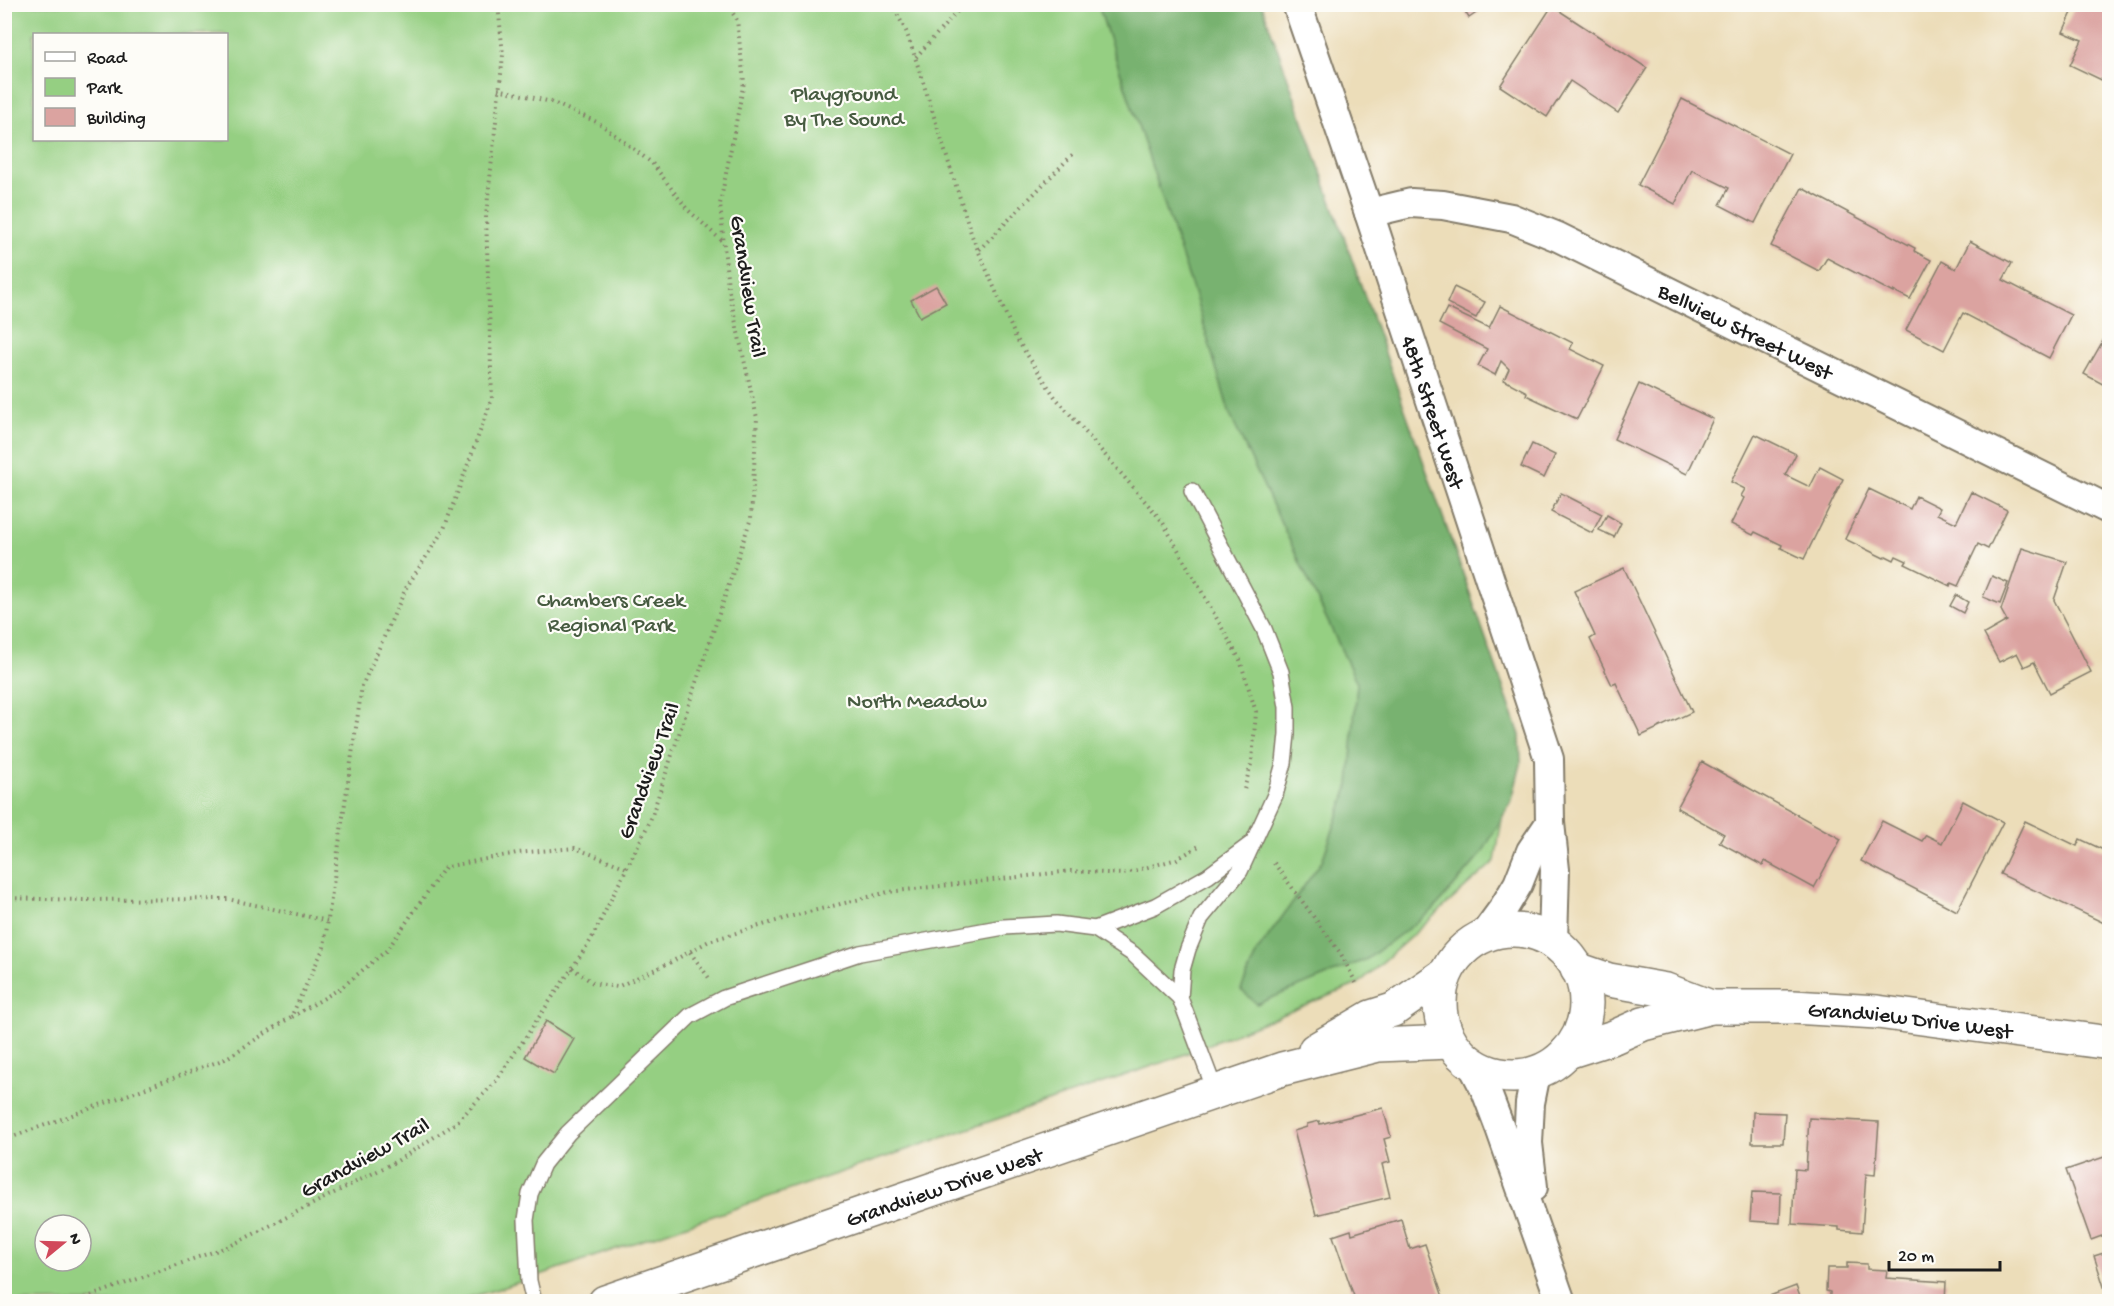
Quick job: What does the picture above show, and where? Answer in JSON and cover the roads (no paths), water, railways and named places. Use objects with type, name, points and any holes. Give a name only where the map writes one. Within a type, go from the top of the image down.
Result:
[{"type":"street","name":"48th Street West","points":[[1298,4],[1549,759],[1550,823],[1555,870],[1553,942]]},
{"type":"street","name":"Bellview Street West","points":[[1369,213],[1411,203],[1443,205],[1511,218],[1548,233],[2109,510]]},
{"type":"street","points":[[1550,823],[1530,851],[1518,884],[1503,909],[1484,935],[1462,951],[1445,974],[1439,999],[1442,1023],[1486,1091],[1561,1302]]},
{"type":"street","points":[[1461,1053],[1498,1075],[1514,1076],[1536,1073],[1554,1064],[1567,1052],[1578,1036],[1585,1014],[1585,995],[1577,969],[1566,953],[1553,942],[1537,934],[1514,930],[1484,935]]},
{"type":"street","name":"Grandview Drive West","points":[[1577,969],[1609,980],[1666,990],[1711,1007]]},
{"type":"street","name":"Grandview Drive West","points":[[1282,1069],[1371,1017],[1393,1010],[1445,974]]},
{"type":"street","name":"Grandview Drive West","points":[[1567,1052],[1614,1037],[1643,1024],[1711,1007],[1793,1007],[1877,1012],[2109,1043]]},
{"type":"street","name":"Grandview Drive West","points":[[605,1302],[1282,1069],[1378,1045],[1461,1053]]},
{"type":"street","points":[[1536,1073],[1530,1103],[1528,1143],[1539,1236]]},
{"type":"lane","points":[[1192,490],[1264,629],[1281,672],[1287,707],[1284,763],[1275,795],[1240,871],[1202,918],[1188,949],[1182,970],[1180,998],[1216,1093]]},
{"type":"lane","points":[[1095,929],[1155,906],[1208,876],[1253,842]]},
{"type":"lane","points":[[534,1302],[529,1281],[526,1220],[530,1194],[543,1164],[568,1133],[690,1016],[724,998],[860,953],[1004,927],[1056,924],[1095,929],[1132,954],[1180,998]]},
{"type":"park label","name":"Playground By The Sound","points":[[844,104]]},
{"type":"park label","name":"Chambers Creek Regional Park","points":[[611,610]]},
{"type":"park label","name":"North Meadow","points":[[917,699]]}]
